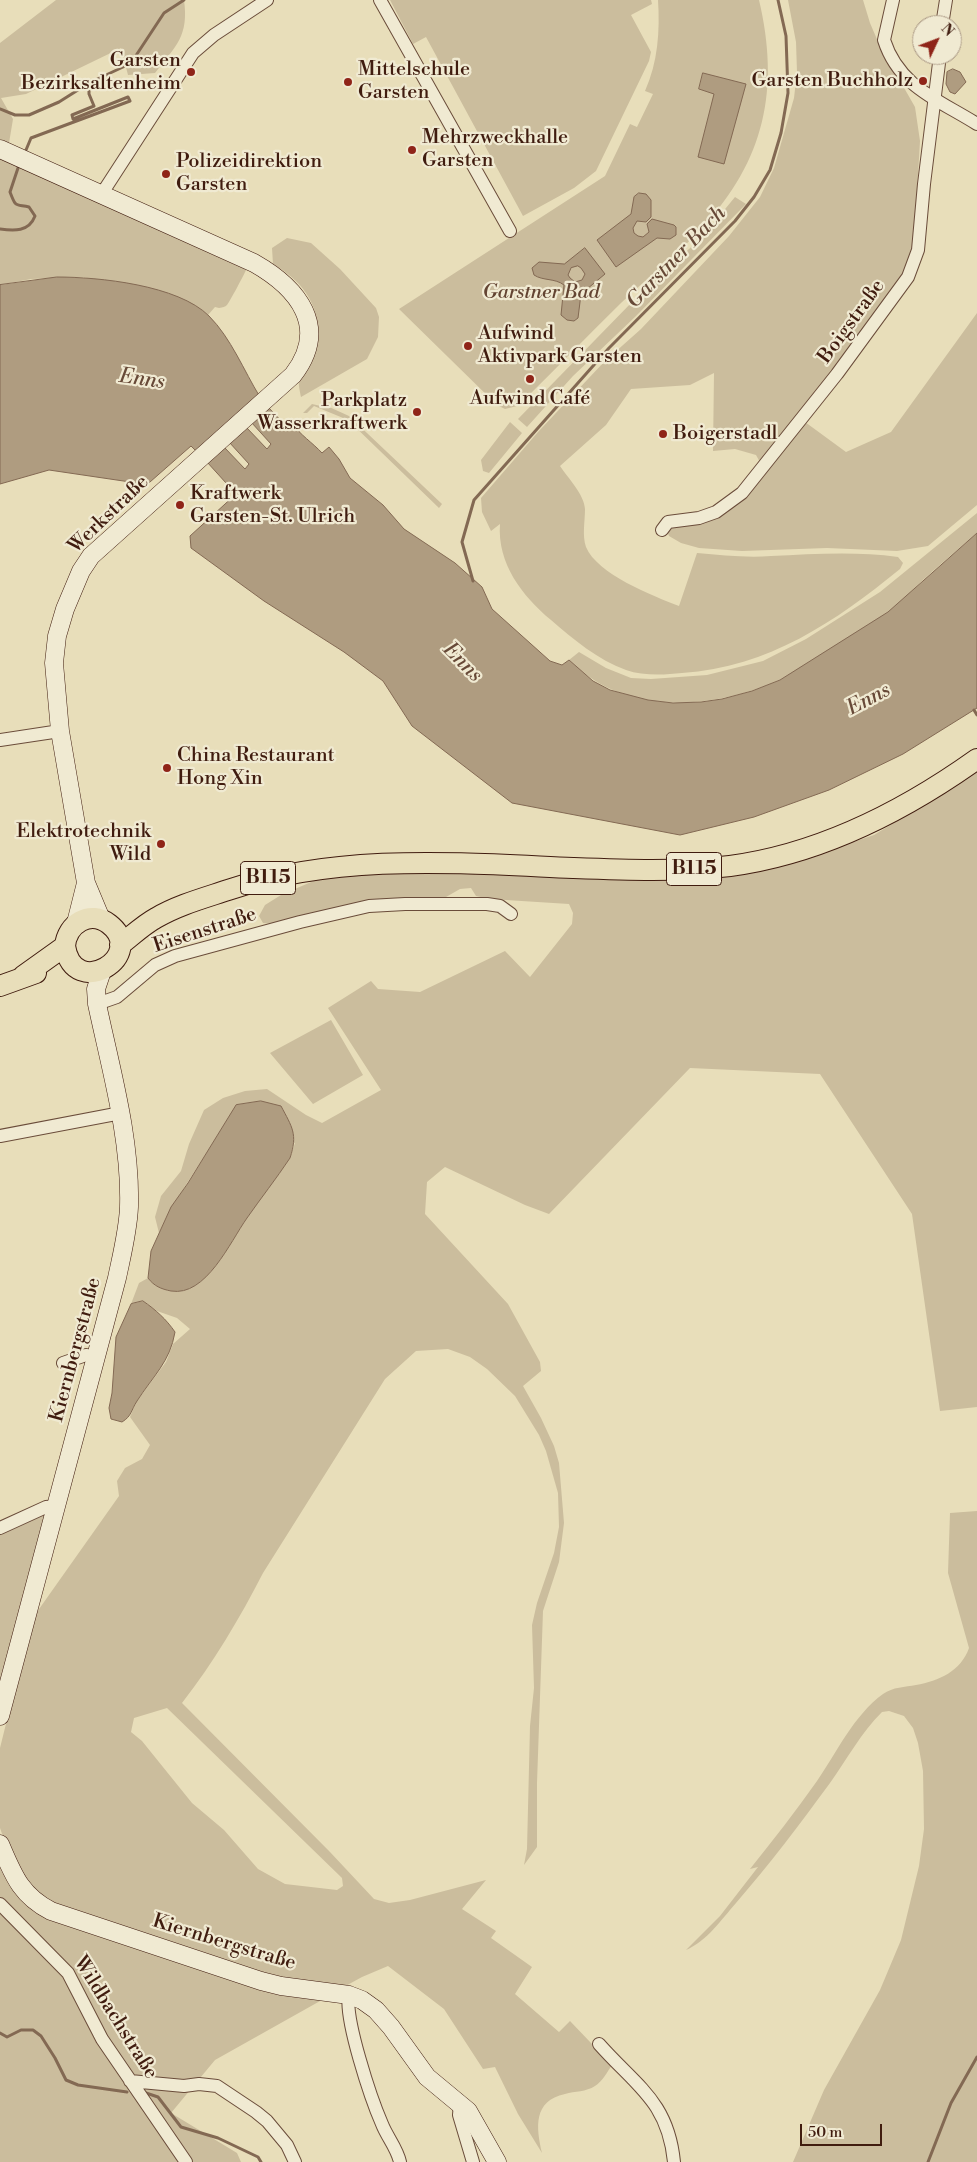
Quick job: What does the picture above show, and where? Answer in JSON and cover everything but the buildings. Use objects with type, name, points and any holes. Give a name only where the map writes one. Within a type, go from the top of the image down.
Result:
[{"type":"main road","name":"B115","points":[[0,986],[23,976],[86,974],[113,963],[117,958],[120,945],[157,918],[203,898],[273,877],[340,866],[418,862],[652,871],[732,866],[805,849],[839,837],[919,797],[977,759]]},
{"type":"main road","name":"B115","points":[[86,974],[68,934],[76,924],[88,918],[107,923],[157,918]]},
{"type":"main road","points":[[107,923],[116,932],[120,945]]},
{"type":"street","points":[[101,195],[193,53],[214,35],[267,0]]},
{"type":"street","points":[[380,0],[510,231]]},
{"type":"street","points":[[893,0],[884,35],[885,44],[908,80],[918,90],[977,124]]},
{"type":"street","points":[[944,15],[946,0]]},
{"type":"street","name":"Boigstraße","points":[[662,530],[668,522],[699,518],[716,512],[742,493],[837,374],[908,276],[918,250],[939,65]]},
{"type":"street","name":"Werkstraße","points":[[0,149],[254,263],[286,284],[297,296],[308,321],[307,350],[290,379],[86,562],[61,623],[54,663],[60,731],[86,883],[107,923]]},
{"type":"street","points":[[0,740],[60,731]]},
{"type":"street","name":"Werkstraße","points":[[76,924],[86,883]]},
{"type":"street","name":"Eisenstraße","points":[[86,974],[117,997],[155,965],[175,956],[343,911],[389,905],[474,903],[495,905],[511,914]]},
{"type":"street","name":"Kiernbergstraße","points":[[0,1716],[117,1278],[127,1230],[129,1187],[121,1113],[86,974]]},
{"type":"street","points":[[0,1136],[121,1113]]},
{"type":"street","points":[[64,1363],[86,1355],[96,1356]]},
{"type":"street","points":[[0,1528],[46,1507],[56,1506]]},
{"type":"street","name":"Kiernbergstraße","points":[[0,1844],[20,1886],[38,1904],[51,1911],[260,1980],[281,1986],[349,1995],[362,2000],[376,2010],[427,2076],[460,2103],[478,2125],[496,2162]]},
{"type":"street","name":"Wildbachstraße","points":[[0,1904],[68,1973],[102,2039],[186,2162]]},
{"type":"street","points":[[349,1995],[348,2012],[361,2059],[382,2124],[400,2162]]},
{"type":"street","points":[[599,2044],[657,2106],[670,2136],[674,2162]]},
{"type":"street","points":[[130,2081],[184,2086],[199,2084],[217,2086],[267,2121],[287,2145],[295,2162]]},
{"type":"street","points":[[460,2103],[459,2115],[473,2162]]},
{"type":"green space","points":[[56,0],[184,0],[185,23],[175,48],[155,73],[128,75],[121,48],[26,94],[1,98],[13,119],[9,143],[0,139],[0,43]]},
{"type":"green space","points":[[390,0],[651,0],[652,4],[631,15],[651,52],[649,61],[596,171],[574,188],[523,216],[426,37],[413,44]]},
{"type":"green space","name":"Garstner Bad","points":[[658,0],[759,0],[768,64],[767,93],[762,122],[753,149],[740,176],[723,202],[702,228],[621,303],[524,400],[517,406],[505,409],[497,405],[399,309],[605,176],[630,124],[637,127],[653,94],[645,91],[653,69],[657,46]]},
{"type":"green space","points":[[788,0],[863,0],[879,44],[915,107],[920,141],[914,242],[909,264],[874,319],[761,464],[756,455],[735,449],[713,451],[714,373],[690,385],[631,389],[606,425],[560,466],[579,492],[584,503],[585,542],[592,557],[613,575],[627,583],[679,606],[697,553],[752,557],[866,554],[898,557],[903,563],[900,569],[851,607],[799,639],[772,651],[744,662],[714,669],[661,675],[633,672],[606,661],[586,648],[540,611],[530,600],[507,565],[500,538],[500,524],[491,531],[482,512],[481,498],[538,432],[604,362],[641,329],[729,236],[760,197],[774,168],[794,98],[797,72],[796,42]]},
{"type":"green space","points":[[0,154],[242,265],[246,270],[228,303],[224,307],[215,307],[208,315],[180,299],[161,292],[82,277],[31,279],[0,285]]},
{"type":"green space","points":[[735,197],[746,204],[636,316],[573,376],[527,427],[518,419],[634,300],[702,237]]},
{"type":"green space","points":[[287,238],[311,243],[340,269],[376,308],[379,317],[378,337],[367,359],[301,397],[299,378],[315,341],[317,323],[311,302],[306,293],[291,277],[273,264],[272,248]]},
{"type":"green space","points":[[977,313],[977,505],[928,546],[897,551],[827,548],[742,551],[699,548],[681,543],[669,536],[667,531],[669,525],[713,515],[805,422],[846,452],[891,432]]},
{"type":"green space","points":[[312,404],[327,406],[349,416],[442,504],[439,508],[348,420],[314,406],[307,413],[303,413]]},
{"type":"green space","points":[[510,422],[522,433],[489,473],[483,471],[481,460]]},
{"type":"green space","points":[[977,513],[977,533],[929,574],[901,602],[860,632],[791,674],[751,691],[724,698],[696,702],[668,702],[641,699],[615,691],[591,678],[569,660],[579,652],[606,668],[631,678],[651,679],[707,675],[763,661],[806,639],[880,592]]},
{"type":"green space","points":[[977,772],[977,1407],[940,1411],[912,1214],[820,1074],[690,1068],[549,1214],[525,1205],[445,1167],[427,1182],[425,1214],[508,1304],[540,1362],[541,1371],[523,1386],[541,1418],[554,1446],[559,1463],[564,1523],[559,1562],[543,1611],[537,1783],[537,1847],[524,1865],[527,1849],[530,1726],[534,1688],[532,1625],[537,1603],[554,1553],[559,1527],[558,1493],[546,1451],[539,1435],[515,1396],[487,1369],[470,1357],[448,1349],[416,1351],[385,1379],[263,1573],[245,1607],[205,1672],[182,1703],[374,1899],[389,1903],[410,1900],[486,1880],[462,1909],[496,1931],[491,1938],[532,1967],[515,1994],[559,2032],[570,2021],[612,2065],[603,2079],[595,2086],[555,2097],[542,2109],[538,2125],[542,2153],[518,2114],[495,2067],[483,2069],[444,2009],[388,1966],[340,1989],[284,1981],[45,1904],[10,1857],[0,1828],[0,1748],[32,1619],[119,1496],[117,1481],[125,1468],[142,1459],[150,1445],[130,1417],[136,1402],[166,1362],[173,1344],[190,1329],[177,1318],[157,1311],[143,1301],[131,1304],[139,1283],[148,1278],[155,1285],[164,1289],[184,1291],[206,1277],[216,1266],[247,1218],[290,1158],[295,1143],[218,1135],[179,1195],[159,1233],[155,1217],[161,1196],[181,1171],[189,1144],[204,1110],[223,1098],[245,1091],[267,1089],[306,1115],[322,1123],[381,1090],[328,1008],[371,981],[378,989],[420,992],[505,951],[530,977],[572,924],[573,913],[569,904],[490,899],[476,896],[471,888],[460,889],[446,897],[420,899],[275,924],[263,923],[259,916],[265,905],[281,895],[325,876],[459,872],[482,875],[805,858],[874,835]],"holes":[[[167,1708],[342,1878],[343,1886],[337,1890],[285,1884],[258,1869],[224,1830],[192,1803],[142,1741],[131,1732],[134,1718]]]},
{"type":"green space","points":[[331,1020],[363,1075],[313,1104],[270,1053]]},
{"type":"green space","points":[[977,1511],[977,2162],[793,2162],[824,2090],[880,1990],[901,1940],[919,1866],[924,1829],[923,1771],[913,1728],[904,1716],[889,1711],[882,1712],[874,1720],[819,1798],[760,1874],[713,1930],[701,1941],[686,1950],[720,1916],[758,1867],[750,1869],[809,1792],[863,1712],[887,1692],[941,1678],[961,1663],[969,1648],[948,1573],[950,1513]]},
{"type":"green space","points":[[46,1513],[0,1698],[0,1532]]},
{"type":"green space","points":[[0,1852],[29,1901],[329,1996],[215,2060],[171,2113],[237,2153],[241,2162],[0,2162]]},
{"type":"water","points":[[953,69],[960,72],[966,82],[955,94],[950,92],[946,84],[947,72]]},
{"type":"water","points":[[703,73],[746,84],[724,164],[698,157],[714,94],[699,89]]},
{"type":"water","points":[[639,193],[646,194],[651,200],[651,217],[646,222],[637,221],[633,228],[634,233],[643,237],[649,232],[647,224],[652,219],[674,225],[676,227],[676,235],[670,239],[657,238],[616,267],[597,240],[631,214],[634,197]]},
{"type":"water","points":[[585,248],[605,274],[581,294],[578,318],[574,321],[567,320],[561,315],[564,285],[557,281],[534,275],[532,268],[539,262],[564,264]],"holes":[[[578,266],[585,274],[582,280],[575,282],[568,275],[571,268]]]},
{"type":"water","name":"Enns","points":[[57,277],[115,281],[137,285],[158,290],[195,305],[209,316],[224,334],[260,397],[198,453],[191,446],[142,489],[137,483],[49,470],[0,484],[0,285]]},
{"type":"water","name":"Enns","points":[[268,407],[289,429],[294,425],[322,453],[329,447],[339,459],[350,478],[383,505],[404,529],[455,563],[482,587],[492,609],[550,661],[562,665],[569,660],[593,681],[610,690],[648,700],[673,703],[722,699],[752,691],[780,680],[888,612],[977,533],[977,708],[903,754],[829,790],[754,817],[680,835],[512,803],[412,726],[383,681],[344,652],[264,601],[191,548],[190,536],[236,494],[207,462],[224,447],[245,469],[249,464],[229,442],[246,427],[267,449],[271,444],[251,422]]},
{"type":"water","points":[[261,1101],[281,1106],[293,1131],[294,1143],[290,1158],[247,1218],[216,1266],[206,1277],[195,1286],[184,1291],[171,1291],[158,1287],[148,1278],[151,1251],[171,1207],[236,1105]]},
{"type":"water","points":[[143,1301],[160,1315],[175,1332],[173,1343],[165,1360],[137,1401],[130,1415],[122,1422],[111,1419],[109,1408],[112,1393],[116,1337],[131,1304]]},
{"type":"waterway","name":"Garstner Bach","points":[[0,109],[15,115],[29,115],[59,102],[89,83],[123,67],[135,57],[164,13],[184,0]]},
{"type":"waterway","name":"Garstner Bach","points":[[473,581],[462,542],[474,500],[609,348],[735,221],[754,197],[770,170],[781,133],[788,93],[786,36],[778,0]]},
{"type":"waterway","points":[[26,150],[31,138],[130,101],[128,97],[73,119],[72,115],[94,106],[89,94],[89,83]]},
{"type":"waterway","points":[[0,229],[16,230],[25,228],[35,216],[29,207],[15,203],[10,192],[18,168]]},
{"type":"waterway","points":[[974,710],[977,715]]},
{"type":"waterway","points":[[0,2033],[7,2037],[21,2030],[33,2030],[41,2036],[66,2080],[78,2085],[127,2092]]},
{"type":"waterway","points":[[928,2162],[951,2103],[977,2057]]},
{"type":"waterway","points":[[143,2092],[158,2097],[181,2127],[218,2138],[258,2157],[261,2162]]},
{"type":"place","name":"Garsten Bezirksaltenheim","points":[[191,72]]},
{"type":"place","name":"Garsten Buchholz","points":[[923,81]]},
{"type":"place","name":"Mittelschule Garsten","points":[[348,82]]},
{"type":"place","name":"Mehrzweckhalle Garsten","points":[[412,150]]},
{"type":"place","name":"Polizeidirektion Garsten","points":[[166,174]]},
{"type":"place","name":"Aufwind Aktivpark Garsten","points":[[468,346]]},
{"type":"place","name":"Aufwind Café","points":[[530,379]]},
{"type":"place","name":"Parkplatz Wasserkraftwerk","points":[[417,412]]},
{"type":"place","name":"Boigerstadl","points":[[663,434]]},
{"type":"place","name":"Kraftwerk Garsten-St. Ulrich","points":[[180,505]]},
{"type":"place","name":"China Restaurant Hong Xin","points":[[167,768]]},
{"type":"place","name":"Elektrotechnik Wild","points":[[161,844]]}]
